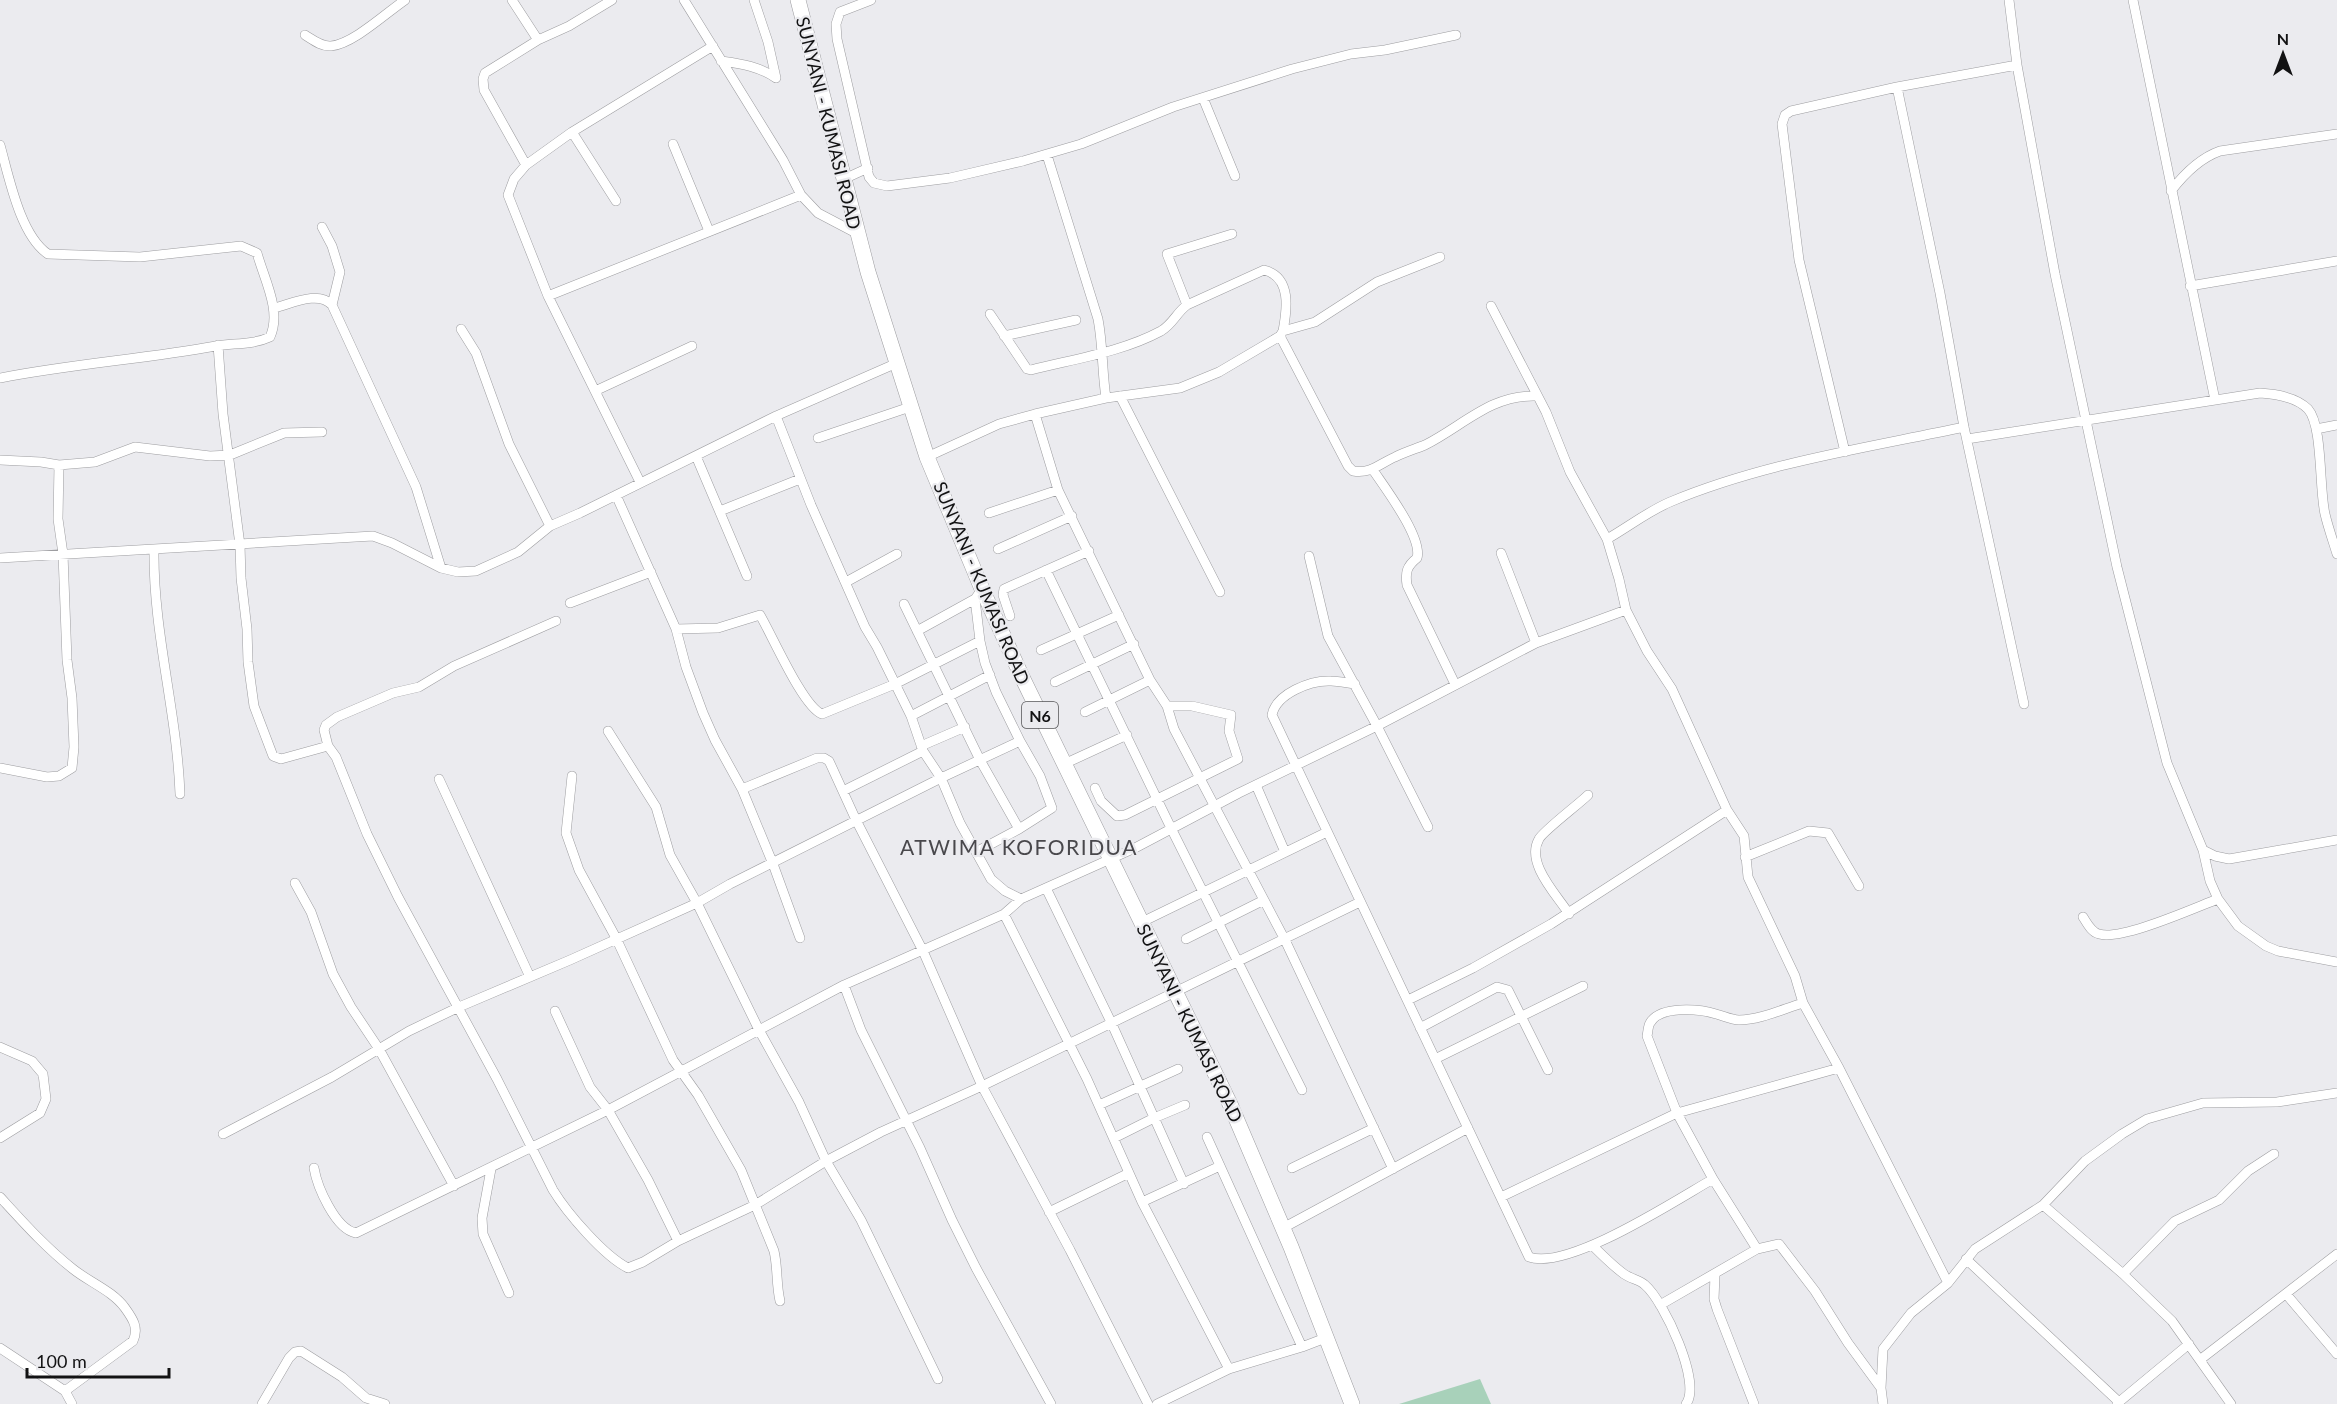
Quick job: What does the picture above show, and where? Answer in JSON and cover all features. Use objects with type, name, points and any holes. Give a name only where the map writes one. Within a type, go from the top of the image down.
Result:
[{"type":"main road","name":"SUNYANI - KUMASI ROAD","points":[[798,0],[858,234],[910,407],[978,594],[1112,859],[1230,1104],[1328,1336],[1353,1404]]},
{"type":"street","points":[[305,35],[318,43],[330,46],[345,42],[405,0]]},
{"type":"street","points":[[512,0],[538,40]]},
{"type":"street","points":[[526,165],[484,90],[485,73],[538,40],[569,26],[612,0]]},
{"type":"street","points":[[684,0],[783,160],[801,195],[818,213],[858,234]]},
{"type":"street","points":[[721,61],[749,64],[763,69],[776,78],[765,30],[754,0]]},
{"type":"street","points":[[871,0],[840,12],[836,24],[844,73],[869,177],[874,183],[887,186],[950,178],[1047,156],[1203,98],[1292,69],[1351,54],[1385,50],[1456,35]]},
{"type":"street","points":[[2009,0],[2017,65],[2055,274],[2088,421],[2113,548],[2162,747],[2204,850],[2207,872],[2218,898],[2238,926],[2266,946],[2292,955],[2337,962]]},
{"type":"street","points":[[2133,0],[2215,400]]},
{"type":"street","points":[[640,482],[548,296],[508,195],[514,179],[526,165],[572,132],[712,46]]},
{"type":"street","points":[[1845,452],[1799,260],[1782,123],[1785,115],[1791,111],[1897,87],[2017,65]]},
{"type":"street","points":[[1897,87],[1964,427],[2024,704]]},
{"type":"street","points":[[1203,98],[1235,176]]},
{"type":"street","points":[[572,132],[616,201]]},
{"type":"street","points":[[2171,191],[2194,166],[2211,154],[2337,134]]},
{"type":"street","points":[[673,144],[709,231]]},
{"type":"street","points":[[0,145],[23,220],[35,242],[48,254],[140,257],[242,246],[257,253],[274,308],[274,328],[270,338],[261,341],[218,345],[140,359],[45,369],[0,378]]},
{"type":"street","points":[[1047,156],[1098,319],[1106,398]]},
{"type":"street","points":[[844,179],[868,168]]},
{"type":"street","points":[[548,296],[801,195]]},
{"type":"street","points":[[322,227],[332,246],[340,272],[332,305]]},
{"type":"street","points":[[1187,305],[1167,254],[1232,234]]},
{"type":"street","points":[[927,457],[999,424],[1106,398],[1180,388],[1198,381],[1219,372],[1282,333],[1315,322],[1377,282],[1440,257]]},
{"type":"street","points":[[2190,286],[2337,261]]},
{"type":"street","points":[[990,314],[1027,369],[1031,370],[1102,353],[1161,331],[1170,324],[1180,309],[1187,305],[1264,270],[1269,271],[1283,284],[1286,295],[1287,308],[1282,333],[1348,466],[1353,471],[1373,470],[1393,457],[1424,445],[1506,399],[1537,396]]},
{"type":"street","points":[[274,308],[318,297],[326,299],[332,305],[416,487],[441,568]]},
{"type":"street","points":[[1491,306],[1537,396],[1570,472],[1606,539],[1626,610],[1647,651],[1672,689],[1727,810],[1744,836],[1748,877],[1795,976],[1803,1003],[1839,1068],[1948,1283]]},
{"type":"street","points":[[1004,336],[1076,320]]},
{"type":"street","points":[[460,329],[476,353],[509,444],[550,526]]},
{"type":"street","points":[[218,345],[223,414],[240,545],[241,578],[248,629],[248,662],[254,706],[273,756],[280,759],[328,746]]},
{"type":"street","points":[[594,392],[692,346]]},
{"type":"street","points":[[0,558],[373,536],[441,568],[458,572],[484,567],[519,552],[550,526],[776,416],[897,363]]},
{"type":"street","points":[[1967,439],[2260,393],[2281,395],[2297,401],[2308,410],[2316,429],[2325,513],[2337,554]]},
{"type":"street","points":[[1120,396],[1220,592]]},
{"type":"street","points":[[818,438],[910,407]]},
{"type":"street","points":[[1035,414],[1058,490],[1150,680],[1167,706],[1174,729],[1285,940],[1393,1169]]},
{"type":"street","points":[[776,416],[800,479],[865,627],[896,684],[911,716],[922,748],[941,778],[976,852],[992,879],[1005,891],[1021,899]]},
{"type":"street","points":[[2316,429],[2337,425]]},
{"type":"street","points":[[1606,539],[1652,511],[1718,483],[1845,452],[1964,427]]},
{"type":"street","points":[[0,460],[59,465],[95,462],[135,447],[210,456],[230,455],[284,433],[322,432]]},
{"type":"street","points":[[696,456],[747,576]]},
{"type":"street","points":[[0,768],[47,777],[59,776],[72,768],[74,747],[72,698],[67,660],[63,554],[58,519],[59,465]]},
{"type":"street","points":[[1373,470],[1396,504],[1418,544],[1417,558],[1408,566],[1405,577],[1407,585],[1455,684]]},
{"type":"street","points":[[720,511],[800,479]]},
{"type":"street","points":[[989,513],[1058,490]]},
{"type":"street","points":[[616,495],[676,629],[686,667],[703,713],[742,789],[800,938]]},
{"type":"street","points":[[998,549],[1072,516]]},
{"type":"street","points":[[154,550],[153,587],[174,718],[180,794]]},
{"type":"street","points":[[1010,616],[1003,595],[1004,589],[1089,551]]},
{"type":"street","points":[[1501,553],[1536,643]]},
{"type":"street","points":[[846,582],[897,554]]},
{"type":"street","points":[[1309,556],[1328,636],[1428,827]]},
{"type":"street","points":[[1046,570],[1171,828],[1302,1090]]},
{"type":"street","points":[[570,603],[651,572]]},
{"type":"street","points":[[917,631],[978,594],[980,641],[990,675],[1052,804],[1049,811],[976,852]]},
{"type":"street","points":[[904,604],[980,760],[1019,829]]},
{"type":"street","points":[[314,1168],[319,1190],[341,1225],[349,1232],[356,1233],[608,1110],[844,985],[1004,914],[1021,899],[1112,859],[1536,643],[1626,610]]},
{"type":"street","points":[[676,629],[718,628],[760,615],[802,694],[818,713],[832,710],[896,684],[933,663],[980,641]]},
{"type":"street","points":[[1041,650],[1119,615]]},
{"type":"street","points":[[556,621],[454,666],[419,687],[393,693],[337,717],[326,725],[324,730],[328,746],[336,757],[367,834],[392,886],[459,1007],[561,1203],[620,1264],[628,1268],[678,1241],[755,1205],[826,1161],[881,1132],[982,1086],[1360,902]]},
{"type":"street","points":[[1055,682],[1134,644]]},
{"type":"street","points":[[911,716],[990,675]]},
{"type":"street","points":[[1085,712],[1150,680]]},
{"type":"street","points":[[1354,684],[1328,681],[1300,688],[1283,697],[1273,710],[1272,716],[1529,1257],[1544,1260],[1593,1246],[1713,1179]]},
{"type":"street","points":[[1095,788],[1101,801],[1117,816],[1125,815],[1238,759],[1229,731],[1232,716],[1192,706],[1167,706]]},
{"type":"street","points":[[843,791],[922,748],[965,728]]},
{"type":"street","points":[[608,731],[656,807],[670,855],[697,903],[759,1030],[799,1102],[826,1161],[866,1229],[938,1379]]},
{"type":"street","points":[[1064,764],[1127,735]]},
{"type":"street","points":[[223,1134],[323,1082],[409,1031],[697,903],[856,820],[1020,741]]},
{"type":"street","points":[[742,789],[811,760],[824,758],[829,761],[856,820],[923,951],[982,1086],[1148,1404]]},
{"type":"street","points":[[572,776],[566,833],[584,881],[616,938],[666,1048],[724,1139],[755,1205],[777,1262],[777,1288],[780,1301]]},
{"type":"street","points":[[439,779],[530,977]]},
{"type":"street","points":[[1256,785],[1285,852]]},
{"type":"street","points":[[1569,914],[1539,868],[1535,854],[1539,838],[1588,795]]},
{"type":"street","points":[[1408,1000],[1473,968],[1569,914],[1727,810]]},
{"type":"street","points":[[1745,857],[1809,831],[1828,833],[1859,886]]},
{"type":"street","points":[[1142,922],[1327,832]]},
{"type":"street","points":[[2204,850],[2215,856],[2229,859],[2337,840]]},
{"type":"street","points":[[295,883],[311,912],[333,974],[351,1007],[379,1049],[454,1186]]},
{"type":"street","points":[[1046,888],[1111,1022],[1184,1184]]},
{"type":"street","points":[[2083,917],[2093,931],[2100,935],[2120,933],[2143,927],[2218,898]]},
{"type":"street","points":[[1186,939],[1264,900]]},
{"type":"street","points":[[1004,914],[1099,1105],[1142,1202],[1229,1369]]},
{"type":"street","points":[[844,985],[861,1030],[976,1268],[1051,1404]]},
{"type":"street","points":[[1435,1059],[1583,986]]},
{"type":"street","points":[[1420,1028],[1497,987],[1508,990],[1548,1070]]},
{"type":"street","points":[[1757,1249],[1713,1179],[1677,1113],[1647,1036],[1649,1024],[1655,1017],[1666,1011],[1715,1013],[1738,1020],[1749,1019],[1803,1003]]},
{"type":"street","points":[[555,1011],[590,1087],[608,1110],[648,1180],[678,1241]]},
{"type":"street","points":[[0,1047],[32,1060],[43,1074],[46,1098],[40,1113],[0,1138]]},
{"type":"street","points":[[1501,1197],[1677,1113],[1839,1068]]},
{"type":"street","points":[[1099,1105],[1178,1069]]},
{"type":"street","points":[[1882,1404],[1883,1349],[1911,1313],[1948,1283],[1966,1259],[1976,1250],[2043,1205],[2085,1161],[2147,1119],[2204,1103],[2277,1102],[2337,1093]]},
{"type":"street","points":[[1114,1138],[1185,1105]]},
{"type":"street","points":[[1292,1168],[1374,1128]]},
{"type":"street","points":[[1283,1228],[1468,1128]]},
{"type":"street","points":[[1207,1137],[1302,1347]]},
{"type":"street","points":[[2123,1274],[2175,1221],[2219,1200],[2248,1171],[2274,1154]]},
{"type":"street","points":[[1142,1202],[1220,1166]]},
{"type":"street","points":[[491,1168],[482,1218],[483,1234],[509,1293]]},
{"type":"street","points":[[1049,1212],[1130,1173]]},
{"type":"street","points":[[0,1197],[31,1231],[71,1268],[115,1297],[124,1306],[136,1327],[137,1332],[133,1341],[65,1391]]},
{"type":"street","points":[[2043,1205],[2123,1274],[2172,1321],[2231,1404]]},
{"type":"street","points":[[1660,1305],[1757,1249],[1776,1244],[1781,1245],[1881,1388]]},
{"type":"street","points":[[1593,1246],[1625,1275],[1645,1285],[1660,1305],[1680,1349],[1690,1383],[1690,1394],[1686,1404]]},
{"type":"street","points":[[2201,1359],[2337,1254]]},
{"type":"street","points":[[1966,1259],[2118,1403],[2189,1344]]},
{"type":"street","points":[[1715,1275],[1714,1299],[1754,1404]]},
{"type":"street","points":[[2286,1294],[2337,1354]]},
{"type":"street","points":[[1156,1404],[1229,1369],[1302,1347],[1328,1336]]},
{"type":"street","points":[[0,1348],[65,1391],[72,1404]]},
{"type":"street","points":[[262,1404],[289,1358],[295,1352],[301,1352],[342,1377],[366,1398],[385,1404]]},
{"type":"green space","points":[[1480,1379],[1491,1404],[1399,1404]]},
{"type":"district","name":"ATWIMA KOFORIDUA","points":[[1019,846]]}]
